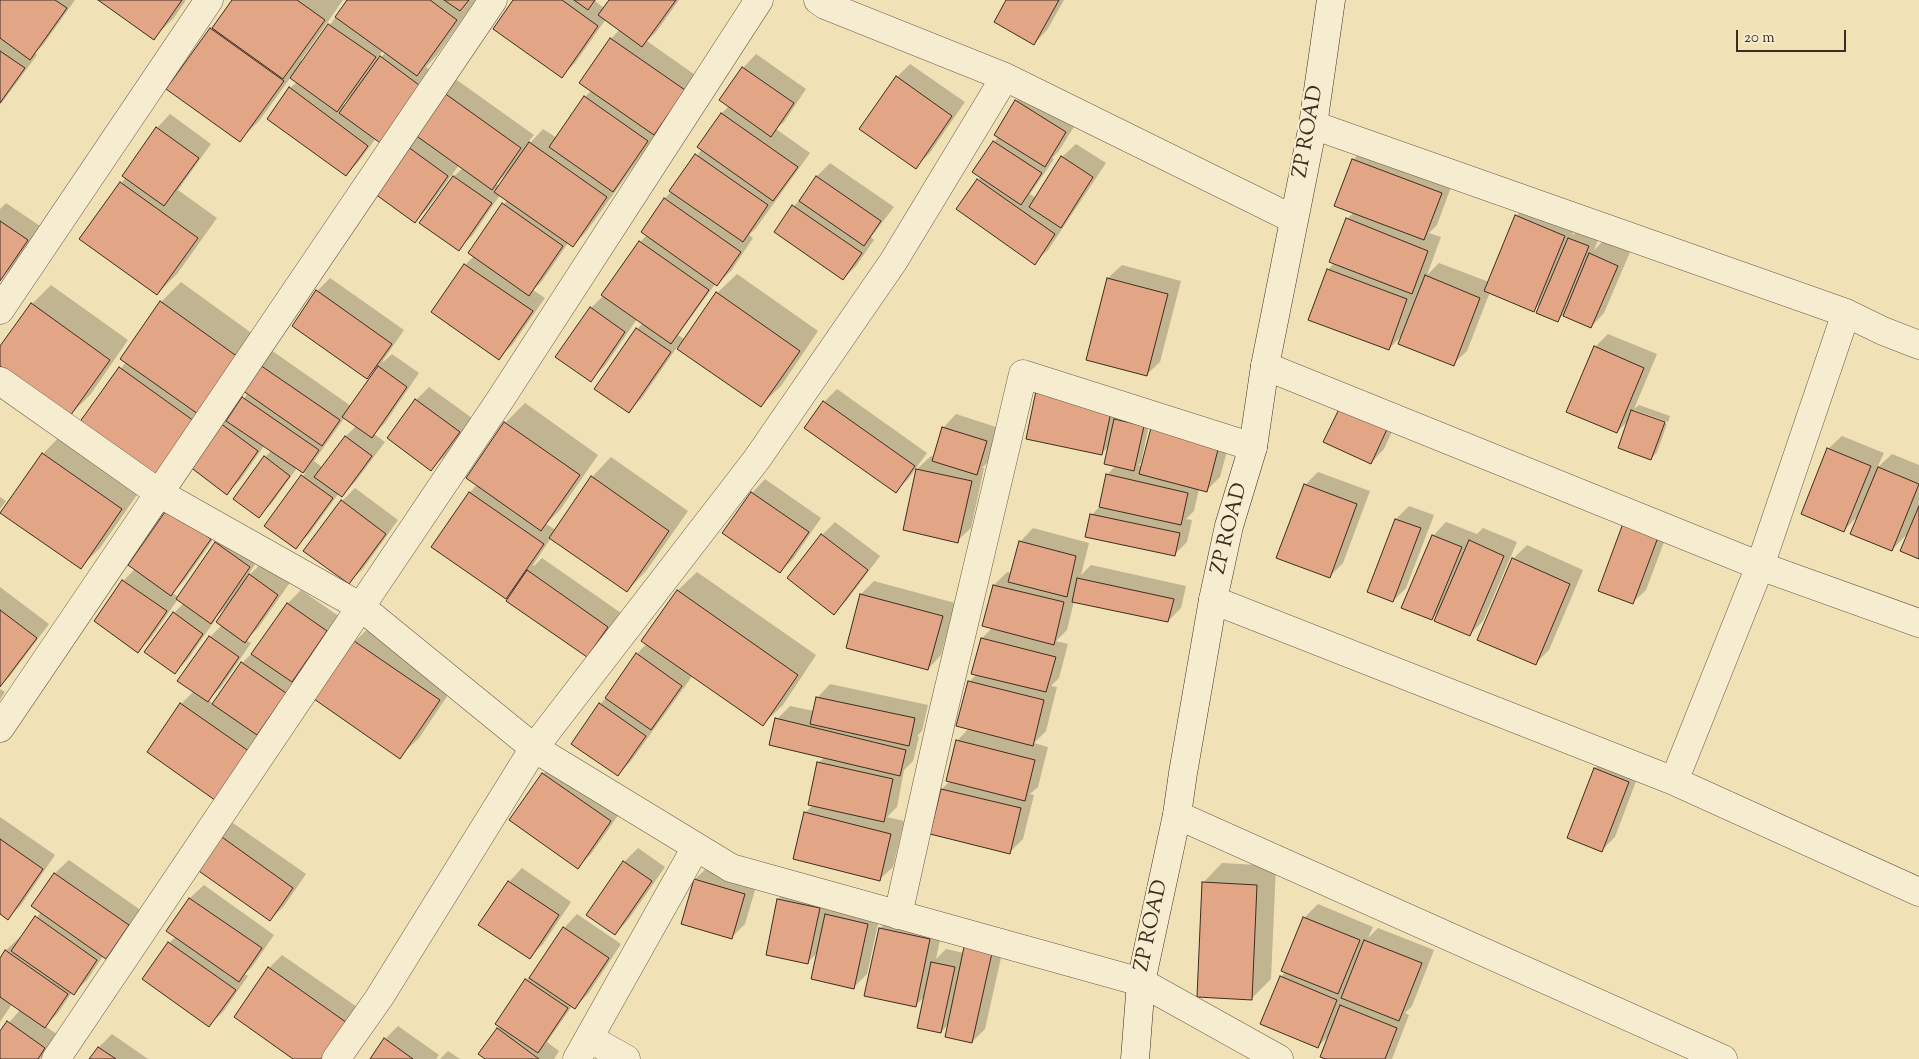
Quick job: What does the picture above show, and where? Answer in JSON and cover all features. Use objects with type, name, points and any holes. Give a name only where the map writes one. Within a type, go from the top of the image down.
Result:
[{"type":"street","points":[[0,310],[208,0]]},
{"type":"street","points":[[0,728],[493,0]]},
{"type":"street","points":[[56,1059],[500,400],[759,0]]},
{"type":"street","name":"ZP ROAD","points":[[1135,1059],[1141,982],[1177,815],[1213,600],[1229,526],[1253,447],[1264,366],[1313,125],[1331,0]]},
{"type":"street","points":[[824,2],[1005,77],[1293,219]]},
{"type":"street","points":[[336,1059],[379,998],[534,748],[762,451],[892,262],[1005,77]]},
{"type":"street","points":[[1313,125],[1846,313],[1883,331],[1919,345]]},
{"type":"street","points":[[1674,782],[1760,566],[1846,313]]},
{"type":"street","points":[[1264,366],[1760,566],[1919,623]]},
{"type":"street","points":[[898,915],[1023,374],[1253,447]]},
{"type":"street","points":[[0,381],[159,494],[361,607],[534,748],[731,868],[1141,982],[1279,1059]]},
{"type":"street","points":[[1213,600],[1674,782],[1919,892]]},
{"type":"street","points":[[1177,815],[1723,1059]]},
{"type":"street","points":[[626,1059],[583,1048],[696,847]]},
{"type":"building","points":[[0,0],[55,0],[67,8],[30,60],[0,38]]},
{"type":"building","points":[[98,0],[182,0],[154,40]]},
{"type":"building","points":[[232,0],[297,0],[325,20],[283,79],[212,28]]},
{"type":"building","points":[[347,0],[430,0],[457,20],[417,76],[335,17]]},
{"type":"building","points":[[444,0],[469,0],[460,11]]},
{"type":"building","points":[[513,0],[562,0],[598,26],[562,78],[493,29]]},
{"type":"building","points":[[574,0],[595,0],[588,10]]},
{"type":"building","points":[[609,0],[676,0],[642,47],[598,15]]},
{"type":"building","points":[[1006,0],[1059,0],[1034,45],[994,22]]},
{"type":"building","points":[[328,24],[376,57],[337,112],[290,78]]},
{"type":"building","points":[[210,28],[284,81],[240,142],[166,89]]},
{"type":"building","points":[[610,38],[685,90],[654,135],[579,83]]},
{"type":"building","points":[[0,51],[25,68],[0,103]]},
{"type":"building","points":[[380,56],[423,88],[383,145],[339,113]]},
{"type":"building","points":[[742,67],[794,103],[771,137],[719,100]]},
{"type":"building","points":[[896,76],[952,116],[916,169],[859,129]]},
{"type":"building","points":[[289,87],[368,146],[346,176],[267,119]]},
{"type":"building","points":[[440,90],[521,148],[492,190],[411,132]]},
{"type":"building","points":[[584,96],[648,141],[613,192],[549,147]]},
{"type":"building","points":[[1015,100],[1066,132],[1045,167],[994,135]]},
{"type":"building","points":[[721,113],[798,167],[773,201],[697,147]]},
{"type":"building","points":[[156,127],[199,158],[164,206],[122,176]]},
{"type":"building","points":[[993,141],[1042,173],[1021,205],[972,172]]},
{"type":"building","points":[[529,142],[607,197],[573,247],[494,192]]},
{"type":"building","points":[[404,144],[448,176],[415,223],[371,191]]},
{"type":"building","points":[[695,154],[768,205],[743,242],[669,191]]},
{"type":"building","points":[[1061,156],[1093,177],[1061,228],[1029,207]]},
{"type":"building","points":[[1352,159],[1442,193],[1424,240],[1334,206]]},
{"type":"building","points":[[453,176],[492,203],[459,251],[419,223]]},
{"type":"building","points":[[816,176],[881,221],[864,246],[799,201]]},
{"type":"building","points":[[977,179],[1055,234],[1035,265],[956,209]]},
{"type":"building","points":[[120,182],[198,238],[157,295],[79,239]]},
{"type":"building","points":[[664,198],[741,252],[717,286],[641,232]]},
{"type":"building","points":[[502,203],[563,246],[529,296],[468,253]]},
{"type":"building","points":[[792,205],[862,253],[843,280],[774,232]]},
{"type":"building","points":[[1515,215],[1565,236],[1534,312],[1484,291]]},
{"type":"building","points":[[1346,218],[1428,251],[1412,294],[1329,262]]},
{"type":"building","points":[[0,221],[28,240],[0,281]]},
{"type":"building","points":[[1568,238],[1589,246],[1558,322],[1536,313]]},
{"type":"building","points":[[639,241],[709,290],[671,344],[601,295]]},
{"type":"building","points":[[1589,253],[1618,266],[1591,328],[1563,316]]},
{"type":"building","points":[[464,264],[533,311],[499,360],[431,312]]},
{"type":"building","points":[[1327,269],[1407,299],[1389,350],[1308,320]]},
{"type":"building","points":[[1425,275],[1480,298],[1454,366],[1398,344]]},
{"type":"building","points":[[1107,278],[1168,294],[1147,376],[1086,360]]},
{"type":"building","points":[[316,290],[392,344],[367,379],[292,326]]},
{"type":"building","points":[[716,292],[800,351],[761,407],[677,349]]},
{"type":"building","points":[[160,301],[238,357],[198,414],[120,359]]},
{"type":"building","points":[[31,303],[110,360],[70,416],[0,366],[0,346]]},
{"type":"building","points":[[590,307],[625,332],[591,382],[555,357]]},
{"type":"building","points":[[636,328],[671,352],[629,413],[594,389]]},
{"type":"building","points":[[1594,346],[1644,368],[1617,433],[1566,412]]},
{"type":"building","points":[[257,363],[340,420],[322,446],[239,388]]},
{"type":"building","points":[[378,366],[407,387],[372,438],[342,417]]},
{"type":"building","points":[[119,367],[194,421],[154,477],[79,423]]},
{"type":"building","points":[[1036,391],[1112,407],[1102,455],[1026,439]]},
{"type":"building","points":[[242,397],[319,450],[303,473],[226,421]]},
{"type":"building","points":[[415,399],[460,432],[431,471],[387,438]]},
{"type":"building","points":[[823,401],[915,466],[896,493],[804,428]]},
{"type":"building","points":[[1341,405],[1388,427],[1371,464],[1323,442]]},
{"type":"building","points":[[1631,410],[1665,422],[1651,460],[1618,448]]},
{"type":"building","points":[[1114,419],[1144,426],[1134,471],[1104,464]]},
{"type":"building","points":[[216,420],[258,451],[227,495],[185,463]]},
{"type":"building","points":[[504,422],[580,475],[541,531],[466,478]]},
{"type":"building","points":[[1152,424],[1220,442],[1207,492],[1139,474]]},
{"type":"building","points":[[942,427],[987,441],[977,475],[932,461]]},
{"type":"building","points":[[345,436],[372,456],[342,497],[314,477]]},
{"type":"building","points":[[1827,448],[1871,466],[1844,532],[1801,514]]},
{"type":"building","points":[[42,453],[122,509],[81,569],[0,513]]},
{"type":"building","points":[[264,456],[290,476],[259,518],[233,499]]},
{"type":"building","points":[[1878,467],[1919,484],[1892,551],[1850,534]]},
{"type":"building","points":[[916,469],[972,481],[958,543],[903,530]]},
{"type":"building","points":[[1106,474],[1188,493],[1181,525],[1099,507]]},
{"type":"building","points":[[301,475],[333,498],[296,549],[264,526]]},
{"type":"building","points":[[591,476],[669,531],[627,592],[549,538]]},
{"type":"building","points":[[1304,484],[1357,504],[1330,578],[1276,558]]},
{"type":"building","points":[[469,492],[544,544],[506,599],[431,547]]},
{"type":"building","points":[[751,492],[809,532],[780,573],[722,533]]},
{"type":"building","points":[[341,500],[386,534],[349,584],[303,551]]},
{"type":"building","points":[[1919,506],[1919,559],[1900,551]]},
{"type":"building","points":[[167,509],[211,539],[171,596],[128,565]]},
{"type":"building","points":[[1090,514],[1180,533],[1175,556],[1085,537]]},
{"type":"building","points":[[1625,518],[1660,532],[1633,604],[1598,591]]},
{"type":"building","points":[[1395,519],[1421,528],[1393,602],[1367,592]]},
{"type":"building","points":[[821,534],[868,570],[834,615],[787,578]]},
{"type":"building","points":[[1432,535],[1462,547],[1432,620],[1401,608]]},
{"type":"building","points":[[1469,540],[1504,556],[1470,636],[1434,621]]},
{"type":"building","points":[[1019,541],[1076,556],[1067,597],[1008,582]]},
{"type":"building","points":[[215,542],[250,567],[211,624],[176,599]]},
{"type":"building","points":[[1512,558],[1570,584],[1536,665],[1477,640]]},
{"type":"building","points":[[527,570],[608,627],[587,657],[506,601]]},
{"type":"building","points":[[249,574],[278,595],[245,643],[216,622]]},
{"type":"building","points":[[1077,578],[1174,599],[1168,622],[1072,602]]},
{"type":"building","points":[[122,580],[167,611],[138,653],[94,621]]},
{"type":"building","points":[[993,585],[1064,602],[1054,645],[982,626]]},
{"type":"building","points":[[677,590],[798,675],[763,726],[641,641]]},
{"type":"building","points":[[860,594],[943,616],[928,670],[846,648]]},
{"type":"building","points":[[287,603],[327,631],[292,682],[251,654]]},
{"type":"building","points":[[0,610],[37,638],[0,687]]},
{"type":"building","points":[[173,612],[203,634],[175,674],[144,652]]},
{"type":"building","points":[[209,636],[239,657],[208,702],[177,681]]},
{"type":"building","points":[[981,638],[1056,657],[1046,692],[971,674]]},
{"type":"building","points":[[354,641],[440,700],[400,759],[314,699]]},
{"type":"building","points":[[636,653],[682,686],[651,730],[605,698]]},
{"type":"building","points":[[241,662],[286,693],[257,735],[212,704]]},
{"type":"building","points":[[968,681],[1044,700],[1033,746],[956,726]]},
{"type":"building","points":[[816,697],[915,718],[909,746],[810,724]]},
{"type":"building","points":[[180,703],[253,754],[219,803],[147,752]]},
{"type":"building","points":[[599,703],[646,736],[618,776],[571,744]]},
{"type":"building","points":[[775,718],[906,750],[900,776],[769,745]]},
{"type":"building","points":[[956,740],[1035,760],[1025,801],[946,781]]},
{"type":"building","points":[[817,762],[893,779],[884,822],[808,805]]},
{"type":"building","points":[[1594,768],[1629,782],[1602,852],[1567,838]]},
{"type":"building","points":[[542,773],[611,821],[578,869],[509,820]]},
{"type":"building","points":[[941,789],[1021,808],[1010,854],[930,834]]},
{"type":"building","points":[[804,812],[891,834],[880,881],[793,859]]},
{"type":"building","points":[[219,835],[293,888],[270,921],[196,869]]},
{"type":"building","points":[[0,839],[43,869],[8,920],[0,914]]},
{"type":"building","points":[[623,861],[652,881],[615,935],[586,915]]},
{"type":"building","points":[[54,873],[129,925],[106,959],[31,906]]},
{"type":"building","points":[[694,879],[745,894],[732,939],[681,924]]},
{"type":"building","points":[[508,881],[559,915],[530,959],[478,925]]},
{"type":"building","points":[[1202,882],[1257,885],[1252,1000],[1197,997]]},
{"type":"building","points":[[189,898],[262,948],[239,982],[166,931]]},
{"type":"building","points":[[777,899],[820,908],[808,964],[766,955]]},
{"type":"building","points":[[825,914],[868,924],[854,989],[811,979]]},
{"type":"building","points":[[35,916],[97,960],[74,995],[11,951]]},
{"type":"building","points":[[1303,917],[1360,940],[1338,994],[1281,971]]},
{"type":"building","points":[[563,927],[609,958],[575,1009],[529,978]]},
{"type":"building","points":[[879,928],[930,939],[916,1007],[864,996]]},
{"type":"building","points":[[1364,940],[1422,963],[1399,1021],[1341,998]]},
{"type":"building","points":[[168,942],[236,990],[209,1027],[142,979]]},
{"type":"building","points":[[964,947],[992,953],[972,1043],[945,1037]]},
{"type":"building","points":[[5,950],[68,994],[45,1028],[0,997],[0,958]]},
{"type":"building","points":[[931,962],[955,967],[941,1033],[917,1028]]},
{"type":"building","points":[[268,967],[350,1025],[327,1059],[293,1059],[234,1017]]},
{"type":"building","points":[[1280,976],[1337,1000],[1318,1048],[1260,1024]]},
{"type":"building","points":[[525,979],[568,1008],[538,1053],[495,1024]]},
{"type":"building","points":[[1340,1005],[1397,1028],[1385,1059],[1326,1059],[1320,1057]]},
{"type":"building","points":[[7,1021],[45,1048],[38,1059],[0,1059],[0,1031]]},
{"type":"building","points":[[497,1028],[539,1059],[485,1059],[478,1054]]},
{"type":"building","points":[[384,1038],[413,1059],[370,1059]]},
{"type":"building","points":[[98,1047],[116,1059],[89,1059]]}]
